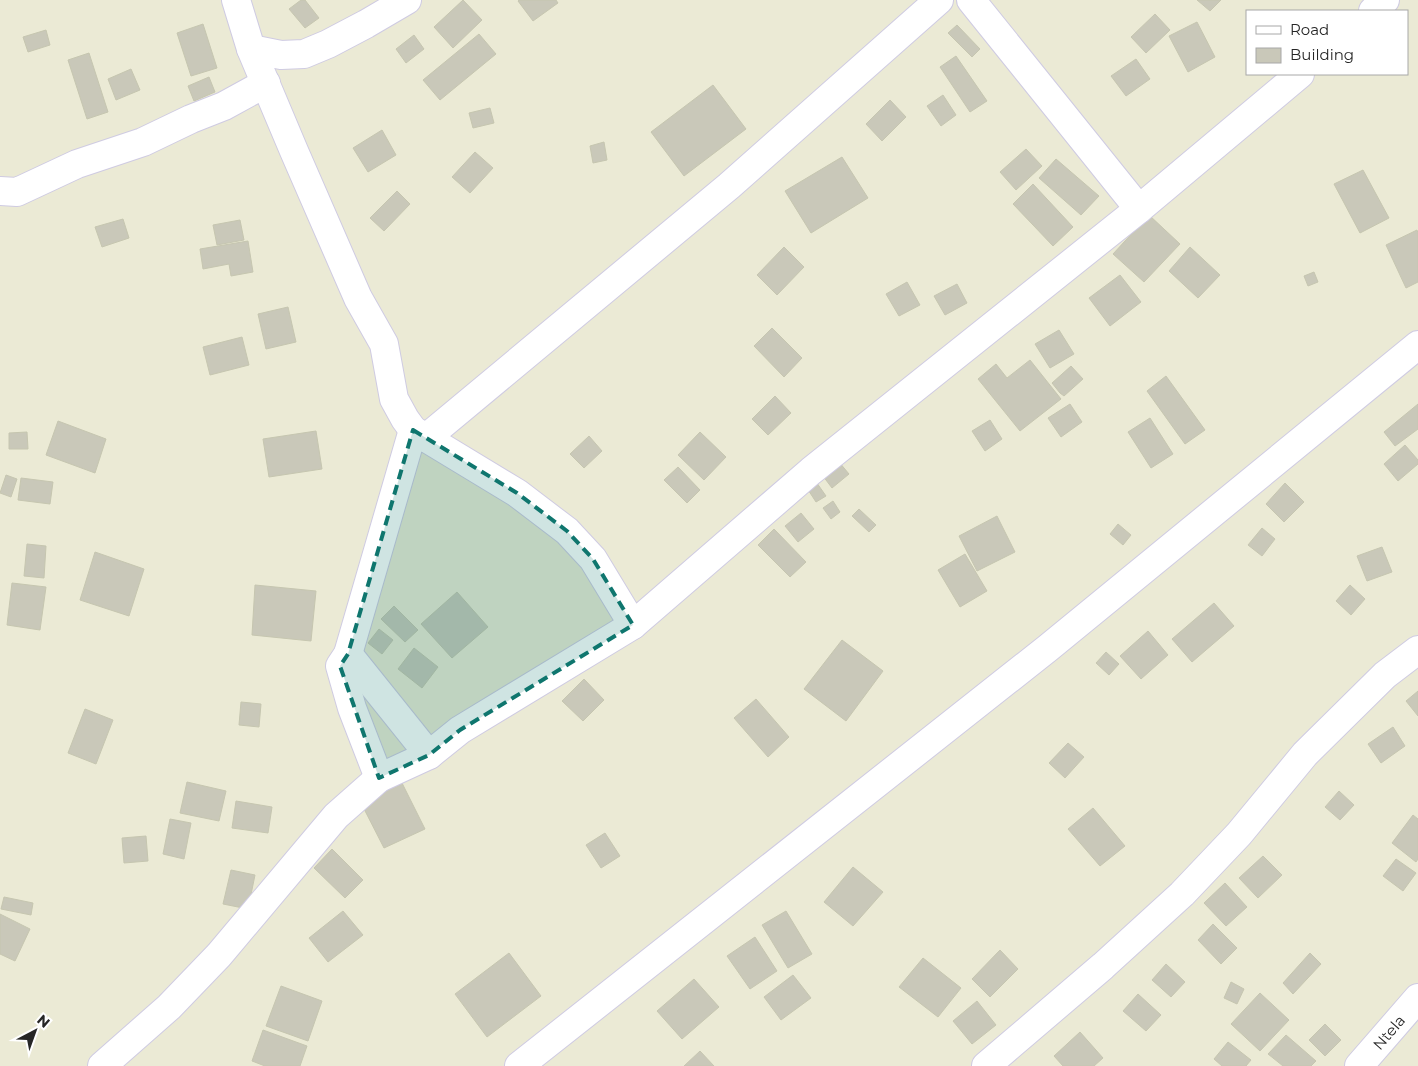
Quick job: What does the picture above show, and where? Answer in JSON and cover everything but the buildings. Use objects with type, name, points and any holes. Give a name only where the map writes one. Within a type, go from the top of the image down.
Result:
[{"type":"street","points":[[236,0],[251,49],[358,298],[384,344],[394,400],[405,419],[420,434],[517,494],[567,530],[593,559],[632,625]]},
{"type":"street","points":[[251,49],[281,55],[304,54],[328,44],[407,0]]},
{"type":"street","points":[[379,778],[352,708],[340,666],[348,654],[420,434],[729,186],[939,0]]},
{"type":"street","points":[[971,0],[1139,209]]},
{"type":"street","points":[[1374,10],[1385,0]]},
{"type":"street","points":[[102,1066],[170,1007],[219,954],[336,816],[379,778],[429,755],[460,730],[632,625],[811,471],[1139,209],[1299,75]]},
{"type":"street","points":[[0,191],[17,192],[77,164],[143,142],[191,119],[224,106],[266,84]]},
{"type":"street","points":[[519,1066],[1041,654],[1418,345]]},
{"type":"street","points":[[986,1066],[1103,966],[1182,894],[1239,834],[1305,754],[1385,675],[1418,650]]},
{"type":"street","points":[[348,654],[429,755]]},
{"type":"street","name":"Ntela","points":[[1359,1066],[1418,998]]},
{"type":"highlighted area","points":[[413,430],[517,493],[567,531],[593,559],[633,625],[460,730],[429,755],[379,778],[340,666],[348,654]]}]
